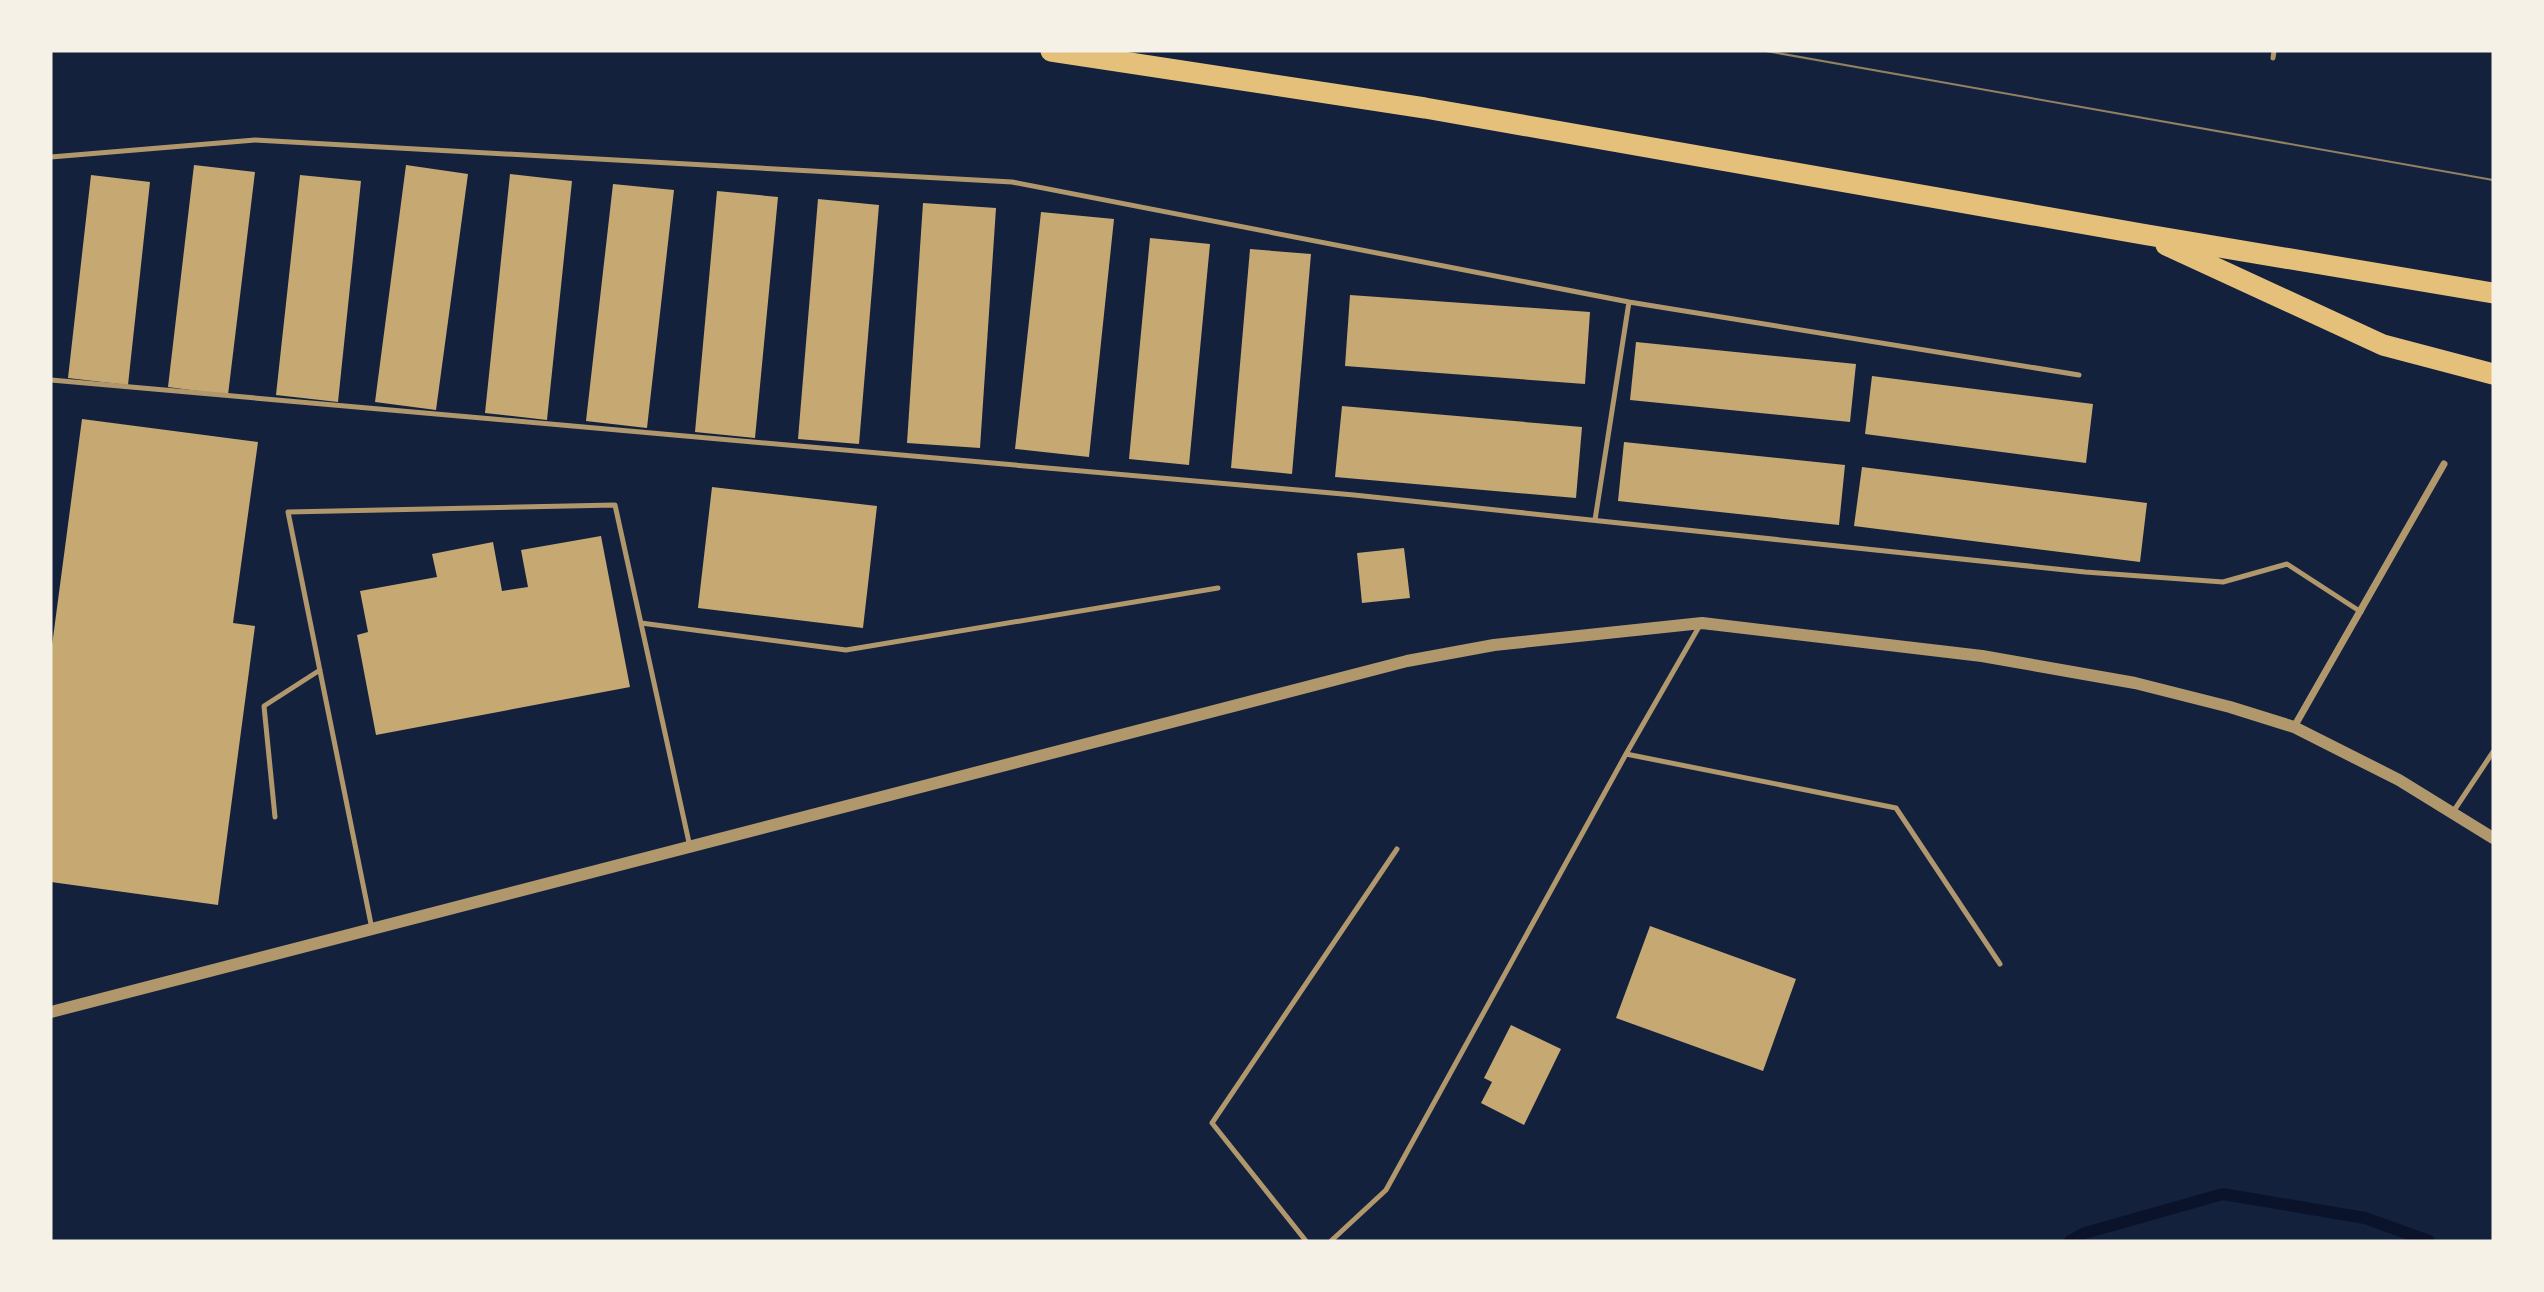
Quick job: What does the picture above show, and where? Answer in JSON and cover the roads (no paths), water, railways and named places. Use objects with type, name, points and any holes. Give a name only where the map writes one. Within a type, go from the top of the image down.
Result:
[{"type":"highway","points":[[1051,51],[1425,108],[2493,293]]},
{"type":"highway","points":[[2142,234],[2383,345],[2493,374]]},
{"type":"street","points":[[2294,727],[2444,464]]},
{"type":"street","points":[[51,1012],[1407,661],[1494,645],[1702,623],[1982,656],[2110,678],[2230,707],[2294,727],[2399,780],[2493,838]]},
{"type":"lane","points":[[51,157],[255,140],[1013,182],[1629,302],[2080,375]]},
{"type":"lane","points":[[1595,520],[1629,302]]},
{"type":"lane","points":[[51,380],[1340,493],[2085,572],[2223,582],[2287,564],[2361,612]]},
{"type":"lane","points":[[372,929],[288,512],[615,505],[690,847]]},
{"type":"lane","points":[[641,624],[846,650],[1218,589]]},
{"type":"lane","points":[[1331,1241],[1386,1190],[1626,754],[1702,623]]},
{"type":"lane","points":[[275,817],[264,706],[320,670]]},
{"type":"lane","points":[[2453,812],[2493,752]]},
{"type":"lane","points":[[1626,754],[1896,808],[2000,964]]},
{"type":"lane","points":[[1306,1241],[1212,1123],[1396,849]]},
{"type":"waterway","points":[[2070,1241],[2085,1233],[2223,1194],[2365,1218],[2429,1241]]},
{"type":"tram line","points":[[1766,51],[2493,180]]}]
